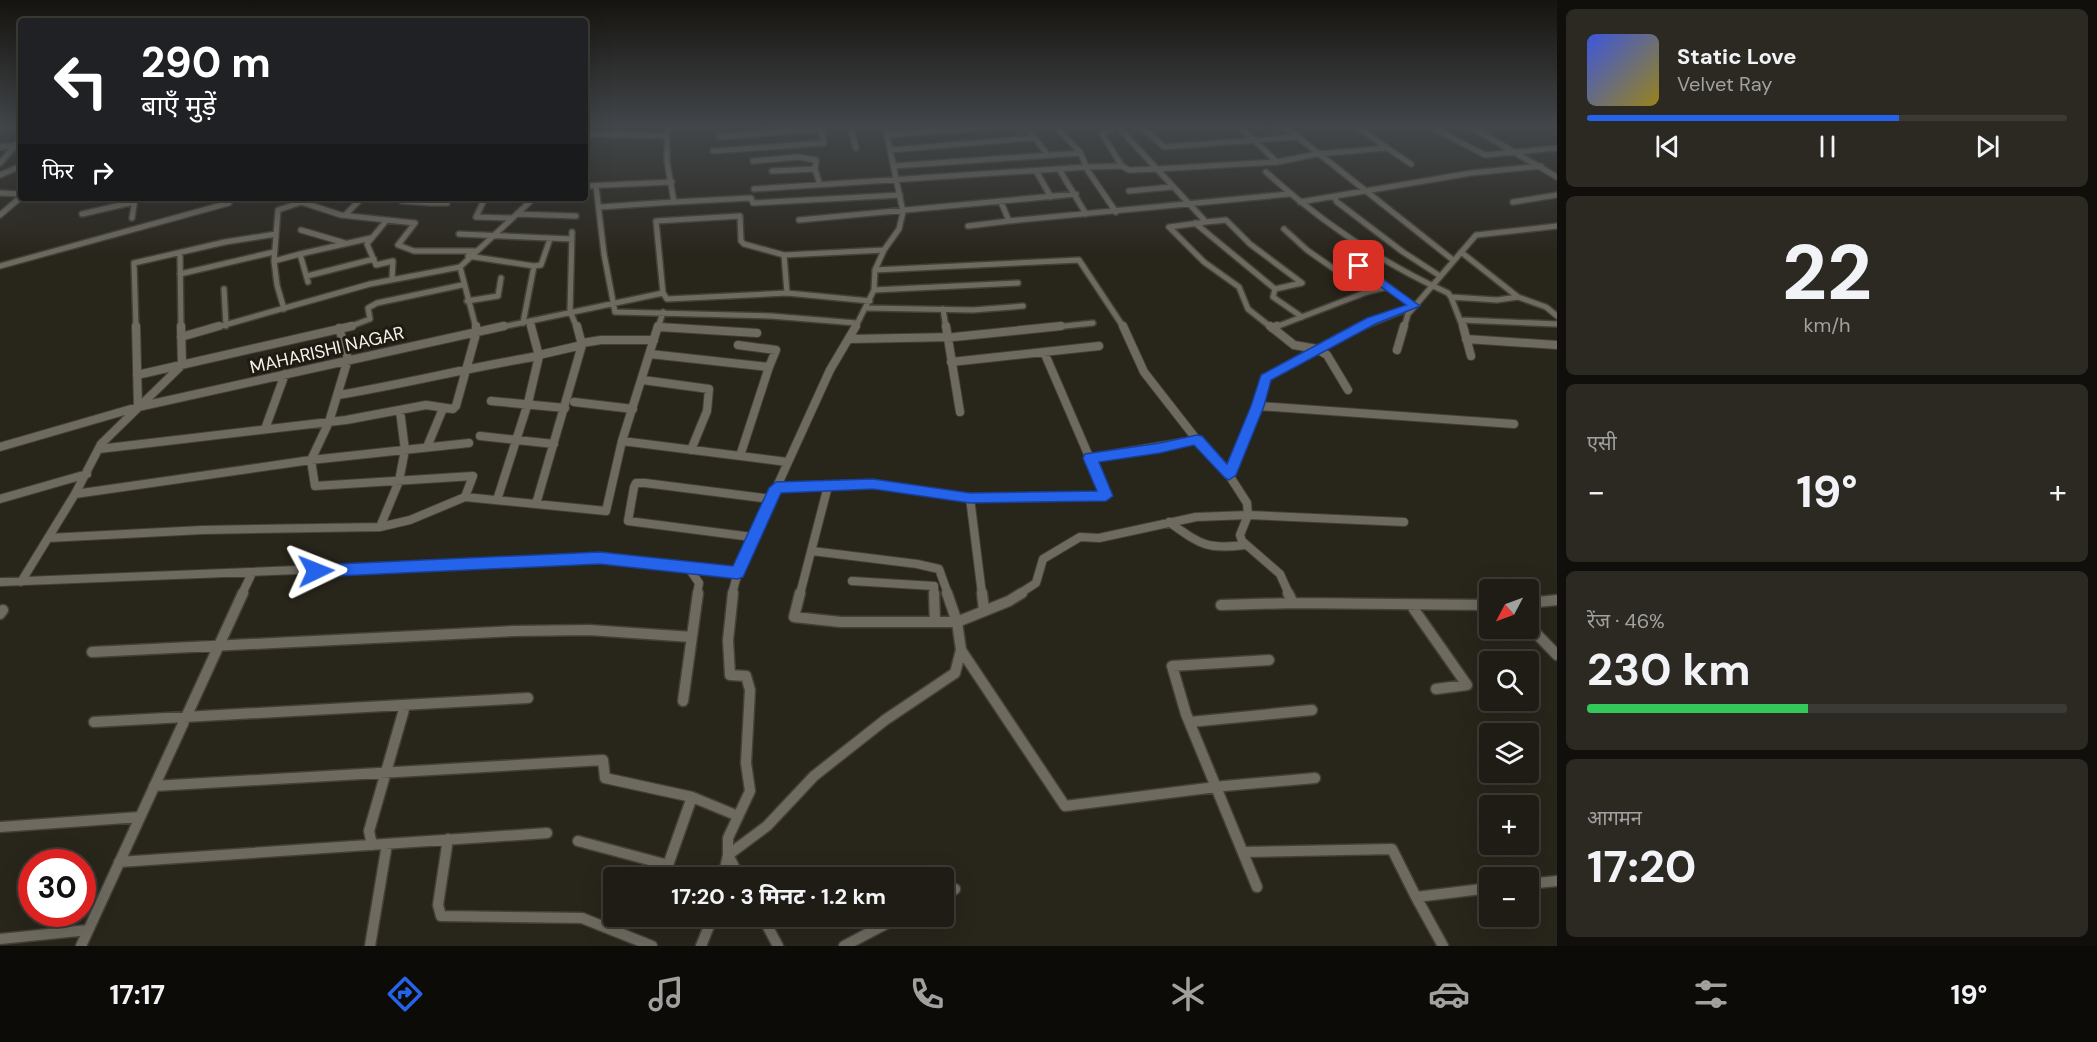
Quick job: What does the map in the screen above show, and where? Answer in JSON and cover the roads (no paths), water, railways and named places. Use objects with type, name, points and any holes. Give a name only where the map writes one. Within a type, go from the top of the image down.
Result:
[{"type":"street","points":[[669,170],[674,202]]},
{"type":"street","points":[[772,171],[784,170]]},
{"type":"street","points":[[816,170],[820,185]]},
{"type":"street","points":[[725,867],[728,838],[750,790],[746,763],[750,690],[746,676],[730,675],[730,603],[738,572],[752,537],[830,370],[868,304],[874,290],[876,270],[884,250],[899,229],[903,212],[895,170]]},
{"type":"street","points":[[754,189],[1046,170]]},
{"type":"street","points":[[1060,170],[1086,214]]},
{"type":"street","points":[[1090,170],[1116,212]]},
{"type":"street","points":[[1158,170],[1206,222]]},
{"type":"street","points":[[1339,170],[1454,260]]},
{"type":"street","points":[[1300,202],[1500,170]]},
{"type":"street","points":[[1036,171],[1051,197]]},
{"type":"street","points":[[1266,172],[1289,194],[1377,257],[1448,293],[1461,320],[1471,356]]},
{"type":"street","points":[[588,186],[672,182]]},
{"type":"street","points":[[596,186],[604,254],[615,312],[771,316],[856,323]]},
{"type":"street","points":[[1129,191],[1172,187]]},
{"type":"street","points":[[0,194],[18,196]]},
{"type":"street","points":[[799,220],[1076,194]]},
{"type":"street","points":[[968,226],[1289,194]]},
{"type":"street","points":[[600,207],[751,198],[753,203],[900,195]]},
{"type":"street","points":[[1513,202],[1557,195]]},
{"type":"street","points":[[1334,197],[1337,202],[1403,252],[1440,276]]},
{"type":"street","points":[[0,215],[18,199]]},
{"type":"street","points":[[82,214],[131,201]]},
{"type":"street","points":[[132,218],[135,201]]},
{"type":"street","points":[[284,309],[277,285],[274,261],[278,210],[304,201]]},
{"type":"street","points":[[346,214],[360,201]]},
{"type":"street","points":[[437,201],[447,203]]},
{"type":"street","points":[[484,201],[476,217],[576,216]]},
{"type":"street","points":[[99,449],[329,422],[426,405],[453,409],[456,406],[477,332],[462,285],[460,267],[468,256],[531,201]]},
{"type":"street","points":[[0,266],[229,202]]},
{"type":"street","points":[[301,202],[346,214],[415,223],[398,245],[414,251],[475,251]]},
{"type":"street","points":[[1001,202],[1009,221]]},
{"type":"street","points":[[884,250],[784,255],[744,244],[741,241],[740,216],[656,221],[663,293],[667,299],[787,293],[868,304],[943,309],[1023,306]]},
{"type":"street","points":[[1275,289],[1302,283],[1250,244],[1226,220],[1169,227],[1204,262],[1239,286],[1248,309],[1294,345],[1317,349],[1327,355],[1348,390]]},
{"type":"street","points":[[386,221],[367,244],[376,265],[393,261],[392,279]]},
{"type":"street","points":[[1195,223],[1214,242],[1275,289]]},
{"type":"street","points":[[1397,350],[1408,314],[1476,235],[1557,226]]},
{"type":"street","points":[[1284,229],[1307,250],[1367,292]]},
{"type":"street","points":[[301,230],[347,243]]},
{"type":"street","points":[[138,407],[134,263],[225,242],[276,234]]},
{"type":"street","points":[[459,234],[550,239],[572,236],[570,312],[582,344],[536,504]]},
{"type":"street","points":[[274,261],[371,238]]},
{"type":"street","points":[[468,256],[534,266],[541,265],[550,239]]},
{"type":"street","points":[[180,274],[274,252]]},
{"type":"street","points":[[1461,252],[1518,297],[1546,307],[1557,316]]},
{"type":"street","points":[[21,582],[87,474],[99,449],[182,365],[180,253]]},
{"type":"street","points":[[300,254],[308,279],[374,259]]},
{"type":"street","points":[[784,255],[787,293]]},
{"type":"street","points":[[1345,255],[1414,306]]},
{"type":"street","points":[[876,270],[1078,260],[1123,326],[1144,372],[1197,440],[1229,475],[1247,503],[1248,515],[1240,535],[1245,545],[1280,574],[1293,603]]},
{"type":"street","points":[[498,500],[528,403],[539,356],[526,322],[534,266]]},
{"type":"street","points":[[181,337],[392,279],[460,267]]},
{"type":"street","points":[[467,301],[498,296],[501,278]]},
{"type":"street","points":[[874,290],[1018,283]]},
{"type":"street","points":[[137,375],[233,356],[353,326],[370,319],[368,308],[377,303],[462,285]]},
{"type":"street","points":[[1272,328],[1367,292],[1387,287]]},
{"type":"street","points":[[224,289],[226,326]]},
{"type":"street","points":[[1275,289],[1273,297],[1302,317]]},
{"type":"street","name":"MAHARISHI NAGAR","points":[[0,447],[138,407],[348,359],[663,293]]},
{"type":"street","points":[[1451,297],[1497,300],[1518,297]]},
{"type":"street","points":[[1229,475],[1258,406],[1265,378],[1371,321],[1414,306]]},
{"type":"street","points":[[943,309],[960,412]]},
{"type":"street","points":[[48,538],[202,530],[380,527],[410,520],[465,497],[606,511],[622,441],[663,312]]},
{"type":"street","points":[[1461,320],[1557,324]]},
{"type":"street","points":[[849,339],[946,337],[1093,323]]},
{"type":"street","points":[[659,327],[758,333]]},
{"type":"street","points":[[339,328],[348,359],[329,422],[311,460],[315,486],[473,476],[465,497]]},
{"type":"street","points":[[1466,339],[1557,345]]},
{"type":"street","points":[[338,395],[398,385],[465,368],[539,356],[600,340],[654,340]]},
{"type":"street","points":[[738,345],[776,350],[740,456]]},
{"type":"street","points":[[951,362],[1099,346]]},
{"type":"street","points":[[776,488],[873,484],[970,498],[1106,496],[1044,352]]},
{"type":"street","points":[[650,354],[769,367]]},
{"type":"street","points":[[265,429],[285,374]]},
{"type":"street","points":[[643,380],[709,389],[711,394],[707,409],[691,450]]},
{"type":"street","points":[[491,401],[565,408]]},
{"type":"street","points":[[574,402],[633,409]]},
{"type":"street","points":[[1258,406],[1514,424]]},
{"type":"street","points":[[380,527],[399,481],[405,450],[400,411]]},
{"type":"street","points":[[427,447],[442,411]]},
{"type":"street","points":[[480,436],[554,444]]},
{"type":"street","points":[[1090,458],[1197,440]]},
{"type":"street","points":[[622,441],[787,462]]},
{"type":"street","points":[[75,494],[311,460],[469,443]]},
{"type":"street","points":[[0,499],[87,474]]},
{"type":"street","points":[[752,537],[628,521],[634,487],[636,483],[645,483],[771,499]]},
{"type":"street","points":[[828,486],[794,617],[841,622],[957,622],[1009,601],[1036,583],[1043,559],[1080,537],[1099,538],[1196,517],[1248,515],[1404,522]]},
{"type":"street","points":[[970,498],[984,610]]},
{"type":"street","points":[[1169,522],[1205,546],[1219,549],[1245,545]]},
{"type":"street","points":[[728,855],[767,826],[814,776],[885,720],[955,673],[961,650],[957,622],[939,569],[917,564],[812,551]]},
{"type":"street","points":[[0,582],[600,558],[738,572]]},
{"type":"street","points":[[683,701],[699,583],[688,567]]},
{"type":"street","points":[[81,946],[252,573]]},
{"type":"street","points":[[852,581],[934,586],[935,622]]},
{"type":"street","points":[[1539,602],[1557,600]]},
{"type":"street","points":[[1221,605],[1293,603],[1479,605]]},
{"type":"street","points":[[1411,605],[1467,686],[1436,689]]},
{"type":"street","points":[[92,652],[577,630],[693,637]]},
{"type":"street","points":[[1539,636],[1557,655]]},
{"type":"street","points":[[961,650],[1065,806],[1216,787],[1315,778]]},
{"type":"street","points":[[1257,887],[1190,722],[1172,666],[1269,660]]},
{"type":"street","points":[[94,722],[528,698]]},
{"type":"street","points":[[372,845],[369,831],[405,706]]},
{"type":"street","points":[[1190,722],[1312,710]]},
{"type":"street","points":[[154,786],[603,760],[605,778],[692,797],[738,816]]},
{"type":"street","points":[[578,841],[668,865],[692,797]]},
{"type":"street","points":[[0,827],[140,817]]},
{"type":"street","points":[[119,862],[547,833]]},
{"type":"street","points":[[448,839],[438,905],[441,916],[582,918],[652,946]]},
{"type":"street","points":[[370,946],[387,844]]},
{"type":"street","points":[[1243,852],[1392,849],[1443,946]]},
{"type":"street","points":[[728,855],[734,867]]},
{"type":"street","points":[[1539,883],[1557,881]]},
{"type":"street","points":[[1416,897],[1479,889]]},
{"type":"street","points":[[701,946],[709,927]]},
{"type":"street","points":[[768,927],[778,946]]},
{"type":"street","points":[[844,946],[880,927]]},
{"type":"street","points":[[0,939],[88,930]]}]
